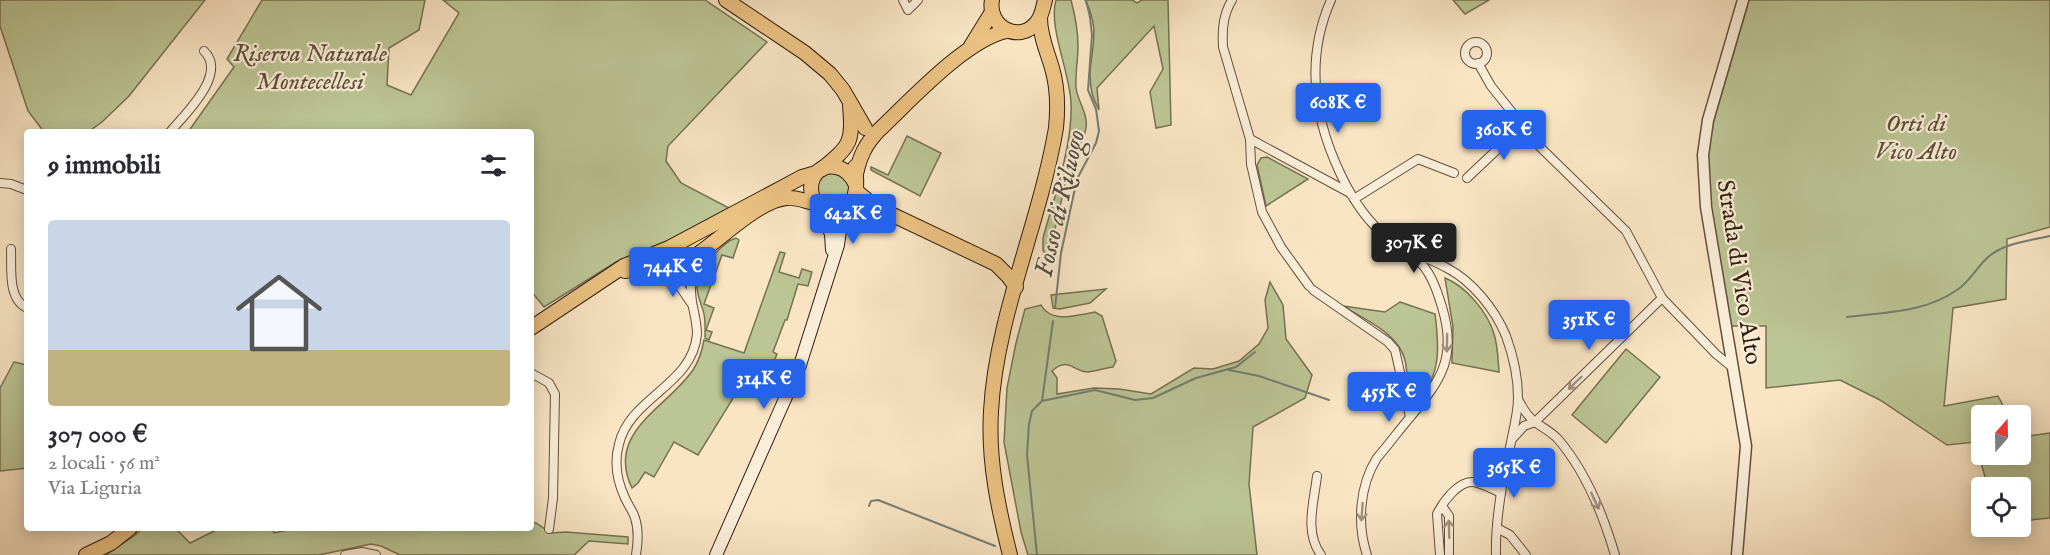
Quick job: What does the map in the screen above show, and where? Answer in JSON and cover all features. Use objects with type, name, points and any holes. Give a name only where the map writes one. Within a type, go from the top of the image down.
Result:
[{"type":"main road","points":[[726,0],[819,64],[834,78],[865,128],[855,155],[856,183]]},
{"type":"main road","points":[[990,5],[997,24],[1007,31]]},
{"type":"main road","points":[[963,54],[979,34],[990,5]]},
{"type":"main road","points":[[716,555],[800,365],[839,242],[856,183],[860,157],[866,145],[963,54],[990,36],[1007,31],[1023,32],[1036,24],[1042,7]]},
{"type":"main road","points":[[1010,555],[994,485],[990,423],[997,361],[1049,159],[1057,115],[1056,86],[1040,30],[1042,7]]},
{"type":"main road","points":[[1023,32],[1046,51]]},
{"type":"main road","points":[[850,103],[850,140]]},
{"type":"main road","points":[[829,270],[832,238],[810,190],[819,172],[843,152],[850,140],[865,128],[887,123]]},
{"type":"main road","points":[[534,326],[628,264],[669,248],[802,177],[834,167],[843,169],[851,176],[874,206],[996,264],[1016,287]]},
{"type":"main road","points":[[614,272],[654,268],[673,272],[738,223],[774,201],[791,198],[829,212],[874,206]]},
{"type":"main road","points":[[996,264],[1010,265],[1022,262]]},
{"type":"main road","points":[[86,555],[111,543],[126,531]]},
{"type":"street","points":[[903,0],[908,10],[918,0]]},
{"type":"street","points":[[1232,0],[1225,15],[1224,47],[1250,140],[1251,164],[1264,218],[1288,259],[1311,288],[1386,340],[1395,350],[1410,417]]},
{"type":"street","points":[[1331,0],[1323,21],[1314,71],[1316,99],[1327,141],[1352,196],[1378,229],[1407,250],[1424,266],[1436,286],[1446,324],[1446,363],[1435,388],[1374,463],[1365,488],[1361,526],[1367,555]]},
{"type":"street","name":"Strada di Vico Alto","points":[[1737,555],[1746,454],[1706,207],[1703,155],[1707,127],[1743,0]]},
{"type":"street","points":[[172,129],[201,94],[210,76],[212,64],[210,57],[204,51]]},
{"type":"street","points":[[1478,63],[1486,79],[1542,149],[1626,231],[1662,298],[1716,354],[1733,368]]},
{"type":"street","points":[[1467,178],[1522,126]]},
{"type":"street","points":[[1250,140],[1352,196]]},
{"type":"street","points":[[1352,196],[1417,159],[1423,159],[1454,173]]},
{"type":"street","points":[[0,183],[24,189]]},
{"type":"street","points":[[669,248],[673,272],[693,306]]},
{"type":"street","points":[[11,249],[15,296],[19,304],[24,306]]},
{"type":"street","points":[[1407,250],[1453,271],[1467,282],[1496,317],[1506,337],[1516,372],[1518,399],[1501,493],[1496,555]]},
{"type":"street","points":[[636,555],[638,540],[636,522],[621,488],[617,472],[618,446],[631,418],[677,376],[688,360],[696,337],[691,275],[686,261]]},
{"type":"street","points":[[1436,286],[1438,276],[1444,272],[1476,292]]},
{"type":"street","points":[[1511,441],[1522,427],[1535,422],[1662,298]]},
{"type":"street","points":[[534,376],[549,383],[555,394],[553,498],[549,529]]},
{"type":"street","points":[[1518,399],[1535,422],[1552,433],[1576,465],[1598,506],[1615,555]]},
{"type":"street","points":[[1317,476],[1311,532],[1321,555]]},
{"type":"street","points":[[1440,555],[1437,516],[1455,490],[1468,482],[1479,483],[1501,493]]},
{"type":"street","points":[[1442,506],[1449,516],[1449,555]]},
{"type":"street","points":[[1497,528],[1510,535],[1526,555]]},
{"type":"street","points":[[345,555],[362,552],[376,555]]},
{"type":"green space","name":"Riserva Naturale Montecellesi","points":[[0,0],[205,0],[129,96],[92,129],[42,129],[28,111],[0,26]]},
{"type":"green space","points":[[262,0],[425,0],[419,30],[389,48],[387,85],[411,95],[459,13],[443,0],[705,0],[767,42],[668,146],[666,161],[681,183],[729,208],[665,242],[616,262],[544,307],[534,295],[534,129],[190,129],[234,67],[227,59]]},
{"type":"green space","points":[[1056,0],[1071,0],[1078,40],[1076,88],[1084,112],[1086,128],[1070,162],[1048,260],[1043,250],[1043,238],[1062,171],[1071,119],[1070,91],[1055,23]]},
{"type":"green space","points":[[1085,0],[1132,0],[1137,3],[1142,0],[1168,0],[1171,125],[1156,128],[1150,92],[1163,69],[1154,26],[1097,88],[1099,110],[1090,80],[1094,36],[1091,13]]},
{"type":"green space","points":[[1453,0],[1489,0],[1465,14]]},
{"type":"green space","name":"Orti di Vico Alto","points":[[1749,0],[2050,0],[2050,227],[2007,239],[2006,299],[1953,308],[1944,406],[1998,396],[2003,405],[1971,405],[1971,442],[1947,445],[1880,400],[1840,380],[1766,388],[1766,326],[1731,326],[1709,195],[1707,160],[1710,134]]},
{"type":"green space","points":[[907,136],[941,153],[920,196],[871,170],[871,167],[888,175]]},
{"type":"green space","points":[[1267,157],[1308,179],[1266,206],[1257,165],[1261,158]]},
{"type":"green space","points":[[833,173],[845,177],[849,189],[845,201],[833,205],[821,201],[817,189],[821,177]]},
{"type":"green space","points":[[736,238],[739,240],[733,258],[722,255],[704,304],[714,308],[706,330],[712,332],[709,340],[705,338],[705,317],[698,293],[698,281],[718,251]]},
{"type":"green space","points":[[780,252],[785,253],[779,272],[799,278],[802,269],[812,272],[808,286],[798,284],[787,320],[785,320],[773,352],[777,354],[774,361],[771,361],[765,378],[745,368],[732,400],[698,455],[674,442],[654,477],[645,472],[632,488],[626,468],[626,451],[633,436],[643,422],[693,370],[704,340],[744,353]]},
{"type":"green space","points":[[1445,278],[1461,287],[1487,318],[1495,339],[1499,372],[1452,363],[1453,327]]},
{"type":"green space","points":[[1270,282],[1283,305],[1286,339],[1312,375],[1305,398],[1253,427],[1249,484],[1257,555],[1028,555],[1021,532],[1004,442],[1007,388],[1025,309],[1041,305],[1051,315],[1065,317],[1095,312],[1102,316],[1116,361],[1113,367],[1088,372],[1067,365],[1058,367],[1052,371],[1057,378],[1057,394],[1094,388],[1151,394],[1194,368],[1213,369],[1239,361],[1259,344],[1268,328],[1265,300]]},
{"type":"green space","points":[[1106,289],[1090,303],[1060,309],[1053,308],[1051,295]]},
{"type":"green space","points":[[1400,302],[1435,314],[1437,361],[1430,382],[1415,400],[1409,387],[1405,360],[1395,342],[1380,328],[1343,306],[1385,312]]},
{"type":"green space","points":[[1626,349],[1660,377],[1606,443],[1572,415]]},
{"type":"green space","points":[[14,362],[24,364],[24,468],[0,471],[0,388]]},
{"type":"green space","name":"Orti di Vico Alto","points":[[2050,433],[2050,518],[2031,520],[2031,477],[1985,477],[1982,465],[2031,465],[2031,436]]},
{"type":"green space","points":[[534,523],[551,533],[628,537],[628,544],[589,541],[574,555],[400,555],[371,544],[319,555],[106,555],[140,531],[178,531],[190,543],[214,531],[273,531],[274,533],[283,531],[534,531]]},
{"type":"waterway","name":"Fosso di Riluogo","points":[[1055,308],[1061,253],[1077,179],[1096,143],[1099,131],[1096,109],[1088,90],[1092,35],[1086,0]]},
{"type":"waterway","points":[[1847,317],[1904,310],[1944,298],[1961,287],[1986,259],[2000,249],[2050,236]]},
{"type":"waterway","name":"Fosso di Riluogo","points":[[1037,555],[1027,455],[1029,424],[1032,411],[1042,401],[1053,321]]},
{"type":"waterway","points":[[1042,401],[1095,390],[1135,400],[1153,398],[1196,378],[1236,367],[1255,352]]},
{"type":"waterway","points":[[1229,370],[1259,376],[1329,400]]},
{"type":"waterway","points":[[869,506],[871,501],[878,500],[995,546]]}]
